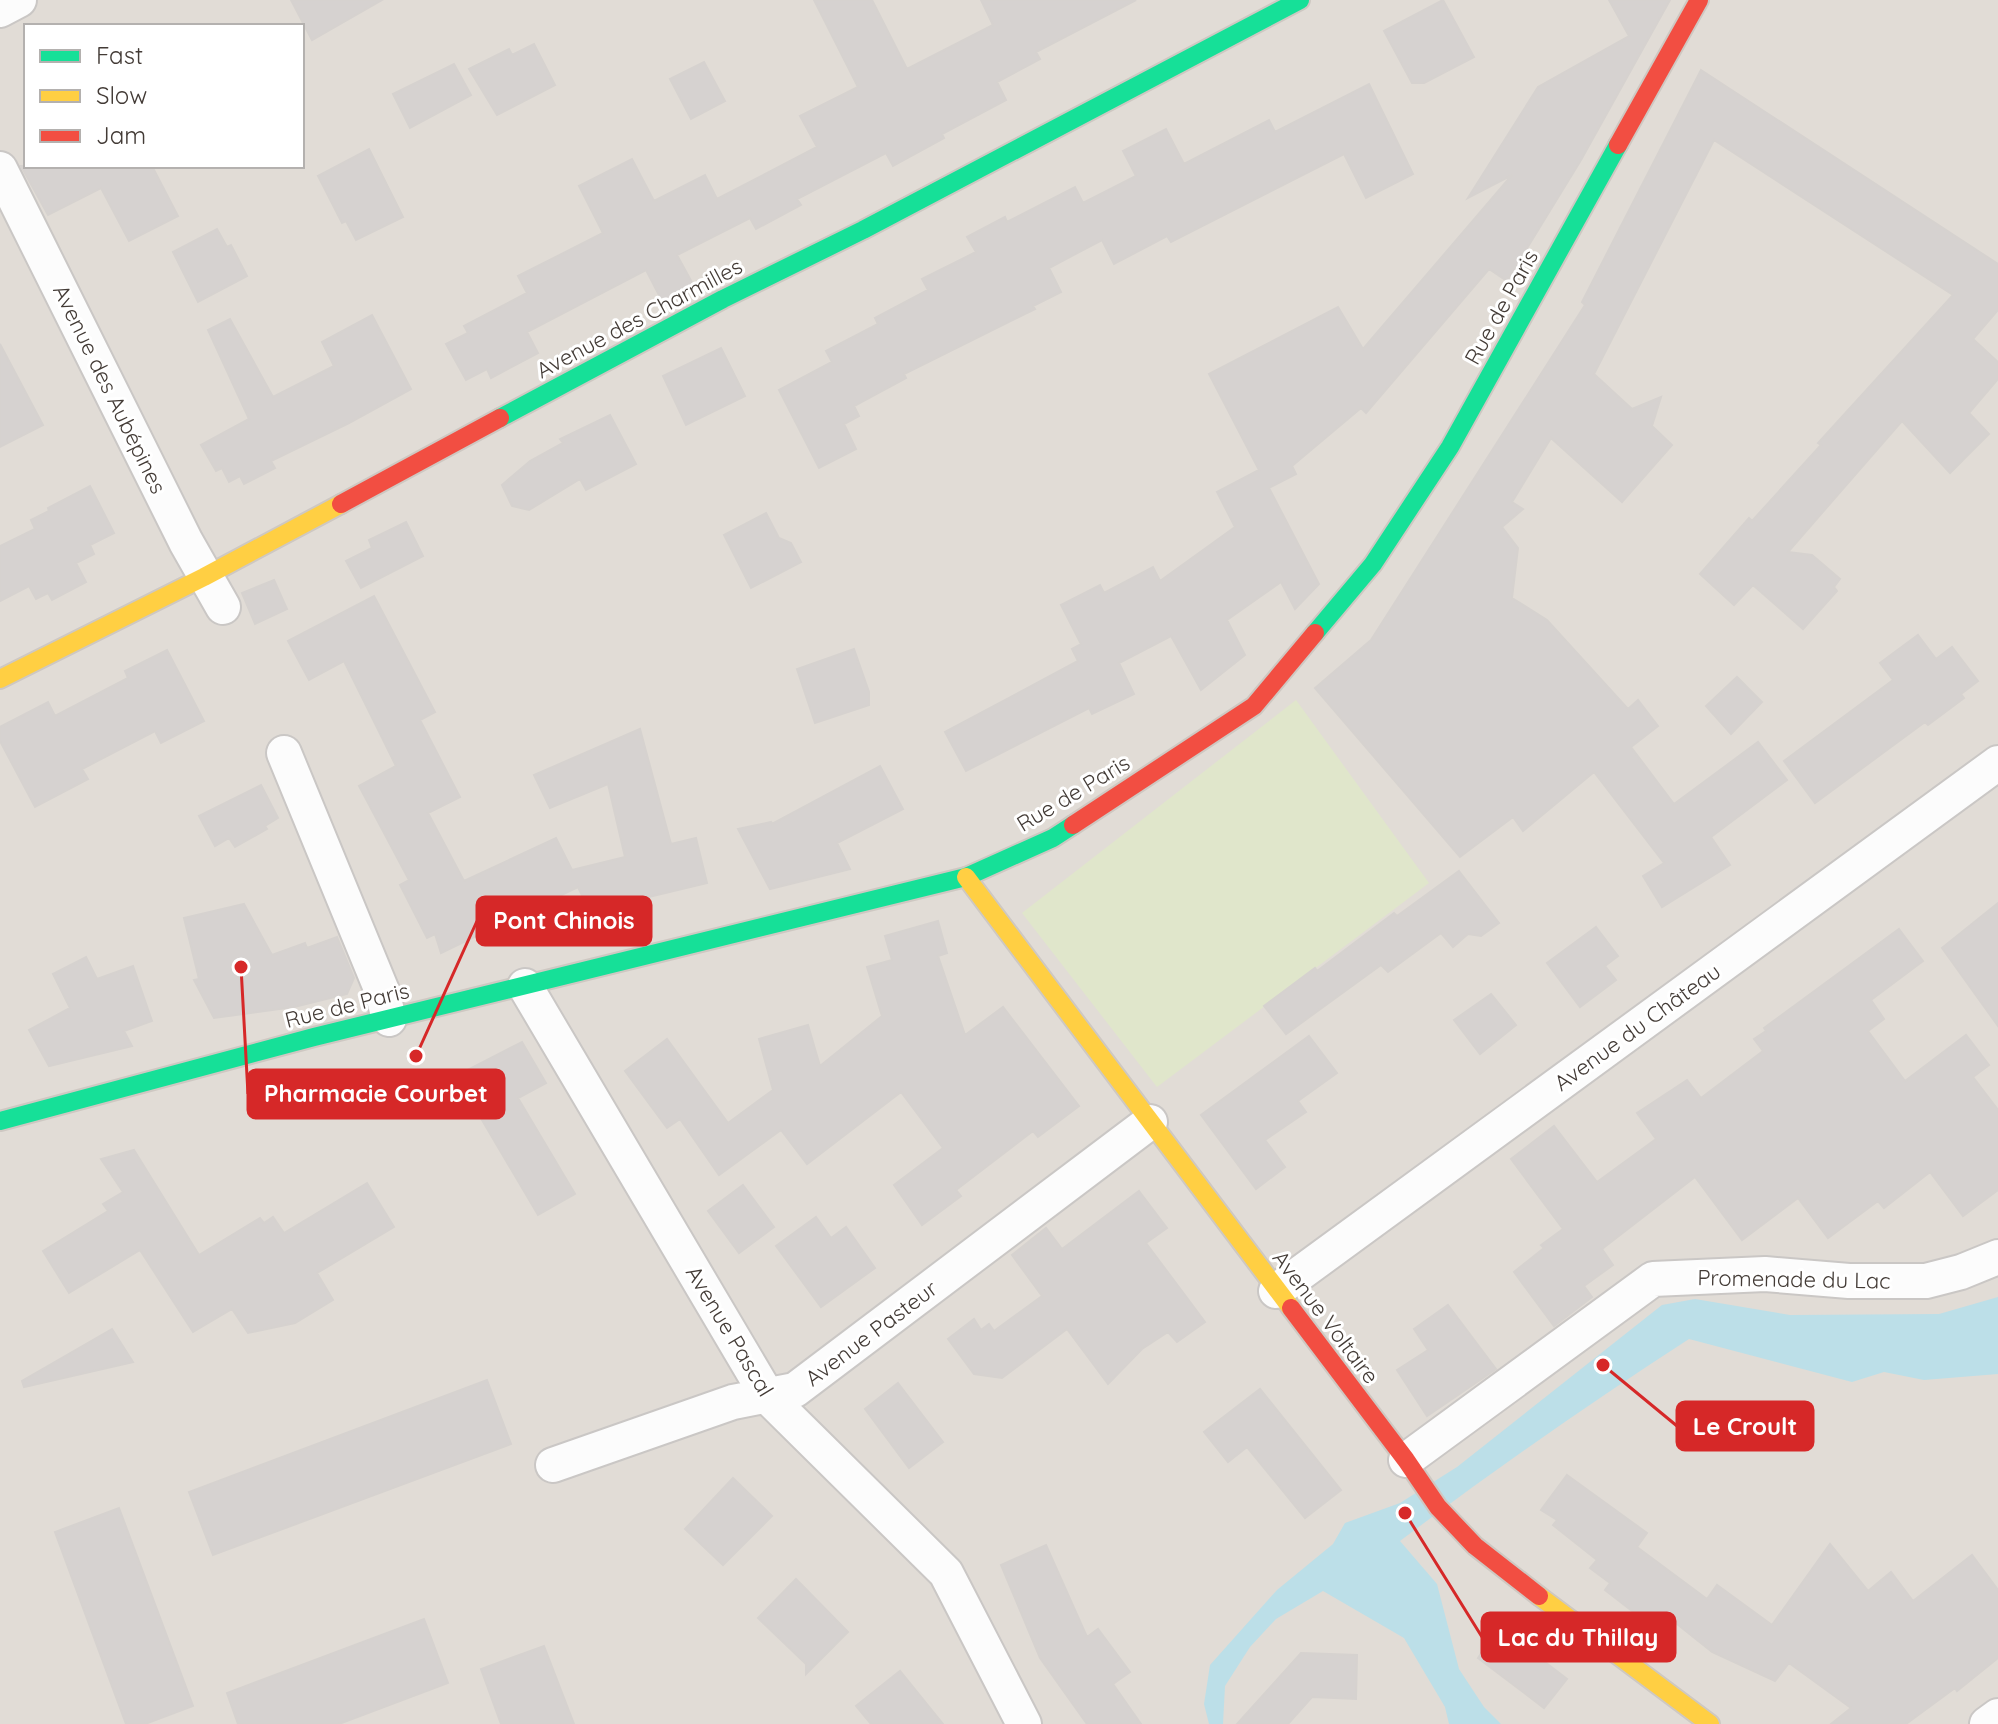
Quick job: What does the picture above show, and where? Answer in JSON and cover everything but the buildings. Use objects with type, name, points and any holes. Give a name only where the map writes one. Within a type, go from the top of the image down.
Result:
[{"type":"street","points":[[0,10],[19,0]]},
{"type":"street","name":"Avenue des Charmilles","points":[[0,679],[204,577],[723,299],[863,230],[1300,0]]},
{"type":"street","name":"Rue de Paris","points":[[0,1121],[389,1019],[966,877],[1053,838],[1254,706],[1373,564],[1450,447],[1699,0]]},
{"type":"street","name":"Avenue des Aubépines","points":[[0,169],[204,577],[223,607]]},
{"type":"street","points":[[284,753],[382,991],[389,1019]]},
{"type":"street","name":"Avenue du Château","points":[[1276,1291],[1998,763]]},
{"type":"street","name":"Avenue Voltaire","points":[[966,877],[1446,1519],[1485,1556],[1710,1724]]},
{"type":"street","name":"Avenue Pascal","points":[[525,986],[768,1397],[946,1573],[1024,1724]]},
{"type":"street","name":"Avenue Pasteur","points":[[553,1465],[733,1402],[795,1390],[1150,1122]]},
{"type":"street","name":"Promenade du Lac","points":[[1412,1472],[1653,1279],[1765,1274],[1849,1281],[1926,1281],[1961,1272],[1998,1257]]},
{"type":"street","points":[[1987,1724],[1998,1716]]},
{"type":"shaded area","points":[[0,0],[1998,0],[1998,1724],[0,1724]]},
{"type":"green space","points":[[1296,700],[1429,883],[1157,1087],[1022,913]]},
{"type":"water","points":[[1998,1297],[1998,1374],[1924,1380],[1884,1372],[1852,1382],[1689,1339],[1543,1437],[1400,1541],[1437,1584],[1459,1669],[1484,1707],[1501,1724],[1449,1724],[1445,1707],[1404,1638],[1323,1591],[1276,1619],[1250,1647],[1225,1686],[1223,1724],[1209,1724],[1204,1704],[1210,1665],[1277,1590],[1333,1544],[1345,1523],[1400,1503],[1457,1467],[1662,1305],[1695,1299],[1790,1315],[1939,1314]]},
{"type":"traffic: fast","points":[[500,418],[1300,0]]},
{"type":"traffic: fast","points":[[1315,633],[1373,564],[1450,447],[1618,145]]},
{"type":"traffic: fast","points":[[0,1121],[314,1037],[966,877],[1053,838],[1073,825]]},
{"type":"traffic: slow","points":[[0,679],[341,504]]},
{"type":"traffic: slow","points":[[966,877],[1291,1308]]},
{"type":"traffic: slow","points":[[1539,1596],[1710,1724]]},
{"type":"traffic: jam","points":[[1618,145],[1699,0]]},
{"type":"traffic: jam","points":[[341,504],[500,418]]},
{"type":"traffic: jam","points":[[1073,825],[1254,706],[1315,633]]},
{"type":"traffic: jam","points":[[1291,1308],[1438,1507],[1475,1546],[1539,1596]]},
{"type":"place","name":"Pharmacie Courbet","points":[[241,967]]},
{"type":"place","name":"Pont Chinois","points":[[416,1056]]},
{"type":"place","name":"Le Croult","points":[[1603,1365]]},
{"type":"place","name":"Lac du Thillay","points":[[1405,1513]]}]
